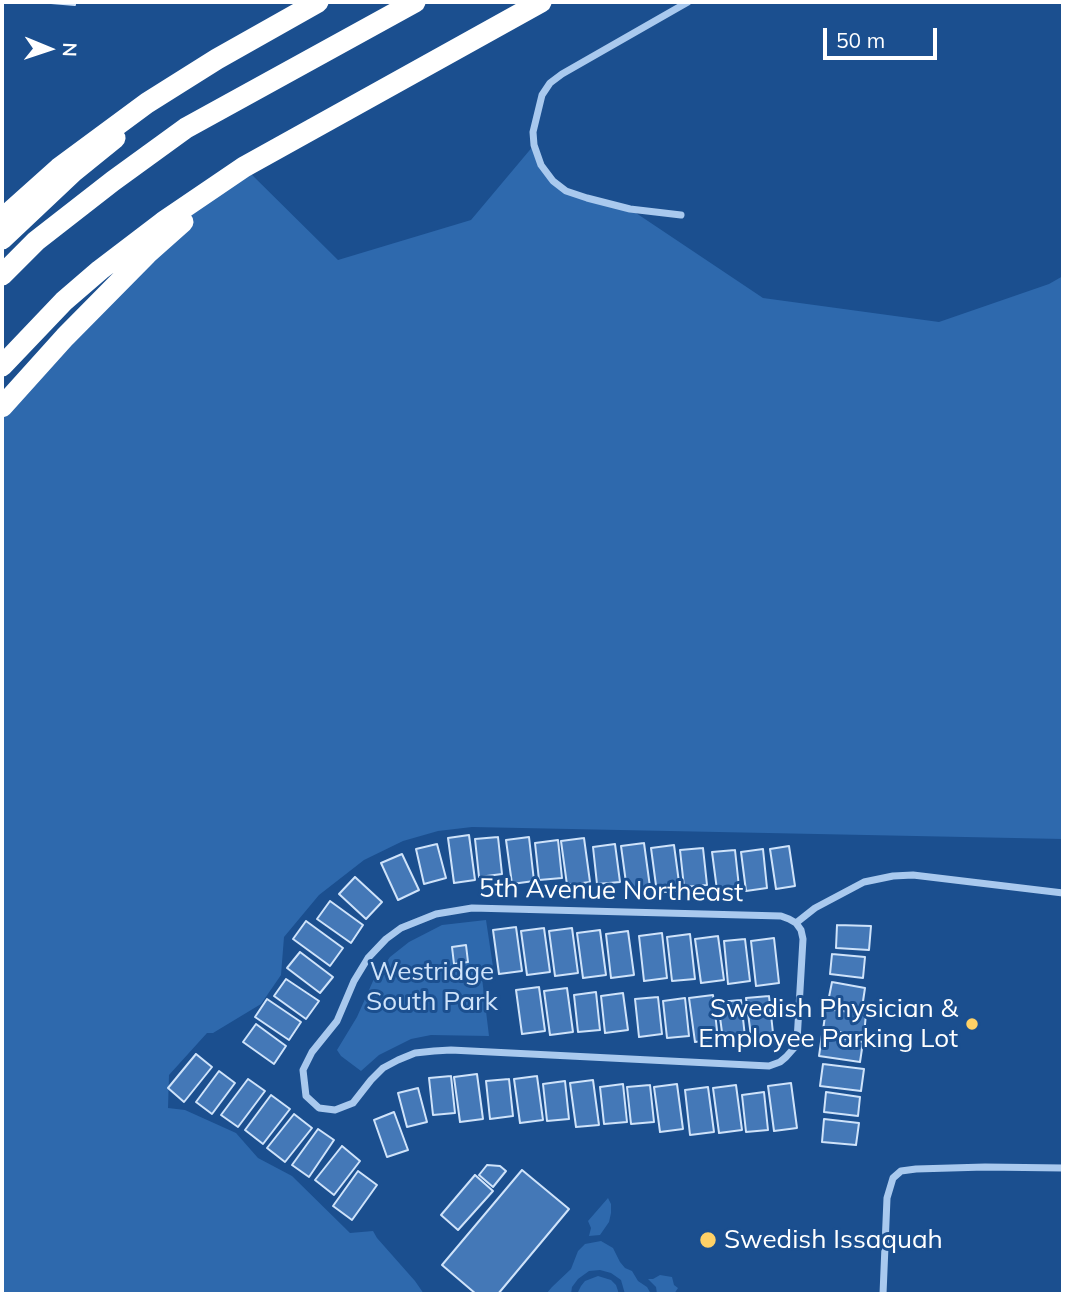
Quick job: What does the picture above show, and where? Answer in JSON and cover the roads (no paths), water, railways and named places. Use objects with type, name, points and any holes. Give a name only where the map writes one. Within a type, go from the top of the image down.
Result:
[{"type":"highway","points":[[2,239],[73,172],[164,99],[300,2]]},
{"type":"highway","points":[[2,219],[60,168],[147,103],[318,2]]},
{"type":"highway","points":[[2,275],[36,241],[186,128],[415,2]]},
{"type":"highway","points":[[2,366],[64,301],[100,270],[244,166],[541,2]]},
{"type":"highway","points":[[2,412],[9,399],[65,337],[147,254],[244,166]]},
{"type":"street","points":[[681,215],[630,209],[566,191],[553,181],[541,165],[533,132],[542,95],[550,83],[688,2]]},
{"type":"street","points":[[796,923],[815,908],[864,882],[893,876],[934,877],[1063,894]]},
{"type":"street","name":"5th Avenue Northeast","points":[[472,908],[781,916],[796,923],[803,939],[797,1041],[786,1057],[769,1066],[434,1051],[415,1053],[383,1068],[353,1103],[335,1111],[319,1108],[306,1096],[303,1070],[312,1052],[337,1021],[354,981],[368,958],[401,928],[436,914],[472,908]]},
{"type":"street","points":[[883,1294],[887,1198],[893,1178],[901,1171],[985,1167],[1063,1168]]},
{"type":"place","name":"Swedish Physician & Employee Parking Lot","points":[[972,1024]]},
{"type":"place","name":"Swedish Issaquah","points":[[708,1240]]},
{"type":"park label","name":"Westridge South Park","points":[[432,987]]}]
